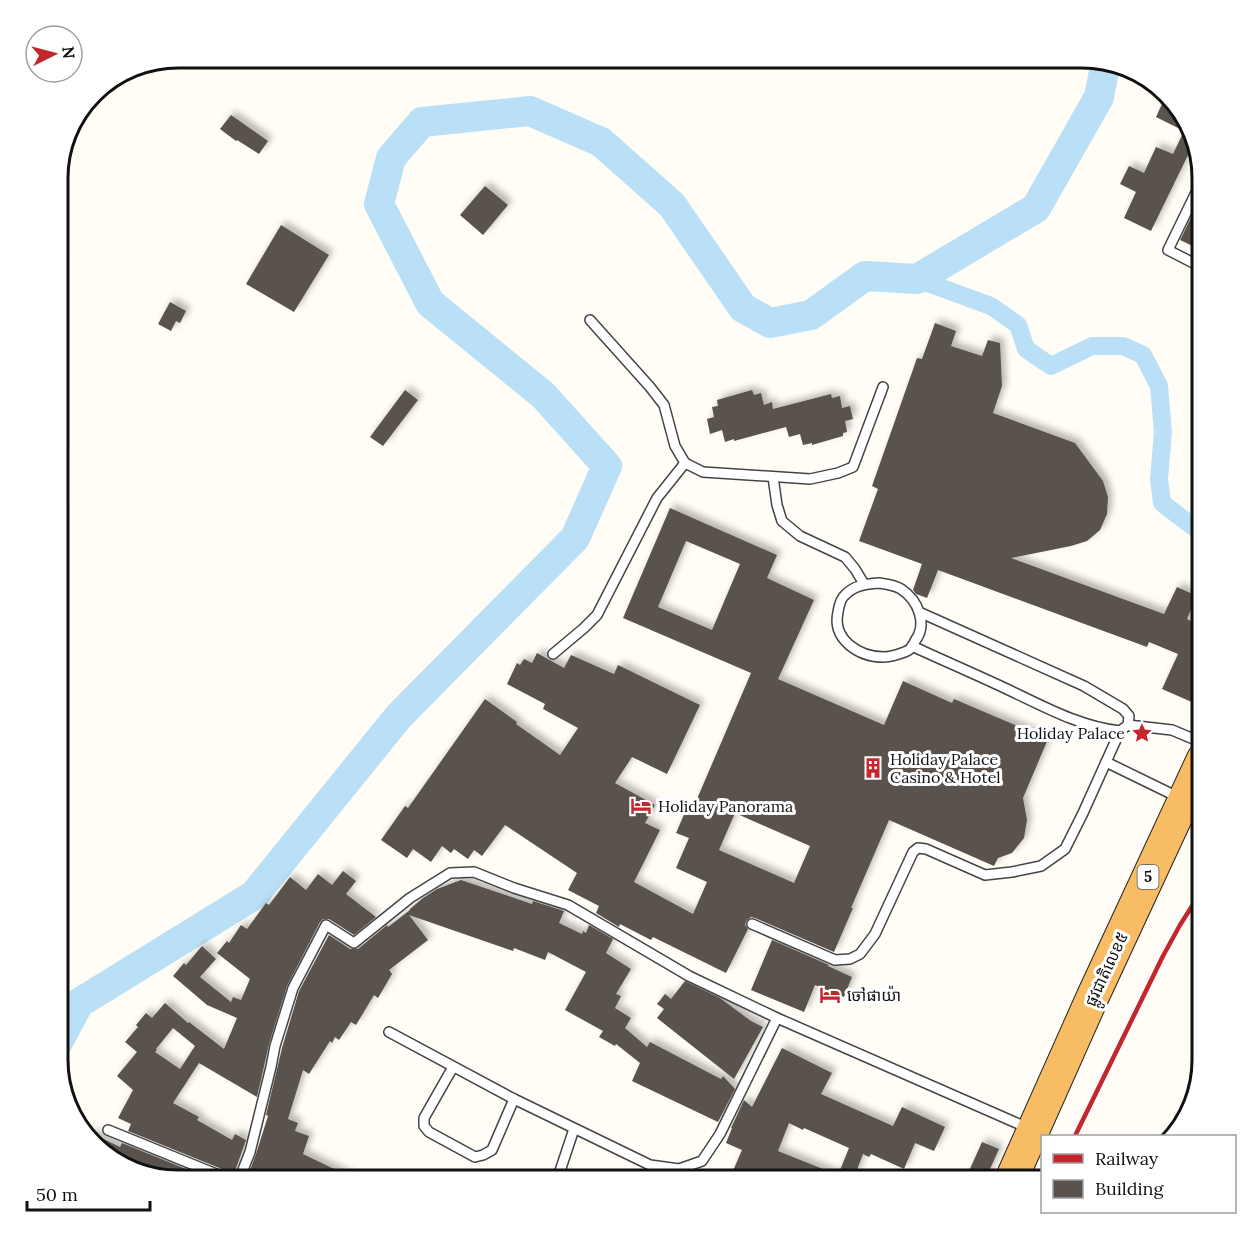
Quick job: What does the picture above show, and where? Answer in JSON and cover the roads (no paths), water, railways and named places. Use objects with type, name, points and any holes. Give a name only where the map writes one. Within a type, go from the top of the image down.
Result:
[{"type":"highway","name":"ផ្លូវជាតិលេខ៥","points":[[1016,1170],[1093,996],[1192,808]]},
{"type":"lane","points":[[1192,201],[1168,250],[1192,262]]},
{"type":"lane","points":[[590,320],[664,405],[675,446],[685,463],[703,472],[810,479],[853,467],[883,387]]},
{"type":"lane","points":[[553,654],[597,615],[657,498],[685,463]]},
{"type":"lane","points":[[773,477],[782,521],[800,536],[845,557],[864,584]]},
{"type":"lane","points":[[879,583],[901,588],[914,600],[919,612],[922,623],[918,637],[910,649],[885,657],[871,656],[858,651],[847,643],[836,623],[843,596],[864,584],[879,583]]},
{"type":"lane","points":[[752,924],[835,960],[850,959],[860,954],[875,934],[913,852],[918,848],[926,849],[985,875],[1041,866],[1065,849],[1129,716],[1123,709],[1084,686],[919,612]]},
{"type":"lane","points":[[912,646],[1059,714],[1096,727],[1172,730],[1192,738]]},
{"type":"lane","points":[[1106,762],[1192,805]]},
{"type":"lane","points":[[243,1170],[250,1152],[275,1046],[293,988],[326,924],[354,943],[410,898],[450,873],[474,872],[567,905],[689,976],[777,1018],[1034,1130]]},
{"type":"lane","points":[[389,1032],[514,1099],[650,1165],[679,1169],[702,1161],[720,1134],[777,1018]]},
{"type":"lane","points":[[453,1067],[424,1118],[424,1126],[429,1132],[475,1157],[492,1150],[514,1099]]},
{"type":"lane","points":[[560,1170],[574,1129]]},
{"type":"lane","points":[[108,1130],[206,1170]]},
{"type":"waterway","points":[[68,1024],[79,1003],[254,895],[399,716],[575,538],[607,466],[543,395],[430,303],[379,204],[391,158],[422,122],[530,111],[601,142],[672,205],[743,308],[770,323],[811,315],[865,276],[917,279],[1036,208],[1099,97],[1104,70]]},
{"type":"waterway","points":[[917,279],[991,306],[1018,325],[1026,349],[1051,366],[1092,346],[1123,346],[1143,355],[1159,386],[1163,432],[1159,479],[1162,503],[1192,526]]},
{"type":"railway","points":[[1075,1135],[1163,956],[1192,906]]},
{"type":"place","name":"Holiday Palace","points":[[1142,733]]},
{"type":"place","name":"Holiday Palace Casino & Hotel","points":[[873,768]]},
{"type":"place","name":"Holiday Panorama","points":[[641,806]]},
{"type":"place","name":"ចៅផាយ៉ា","points":[[830,995]]}]
